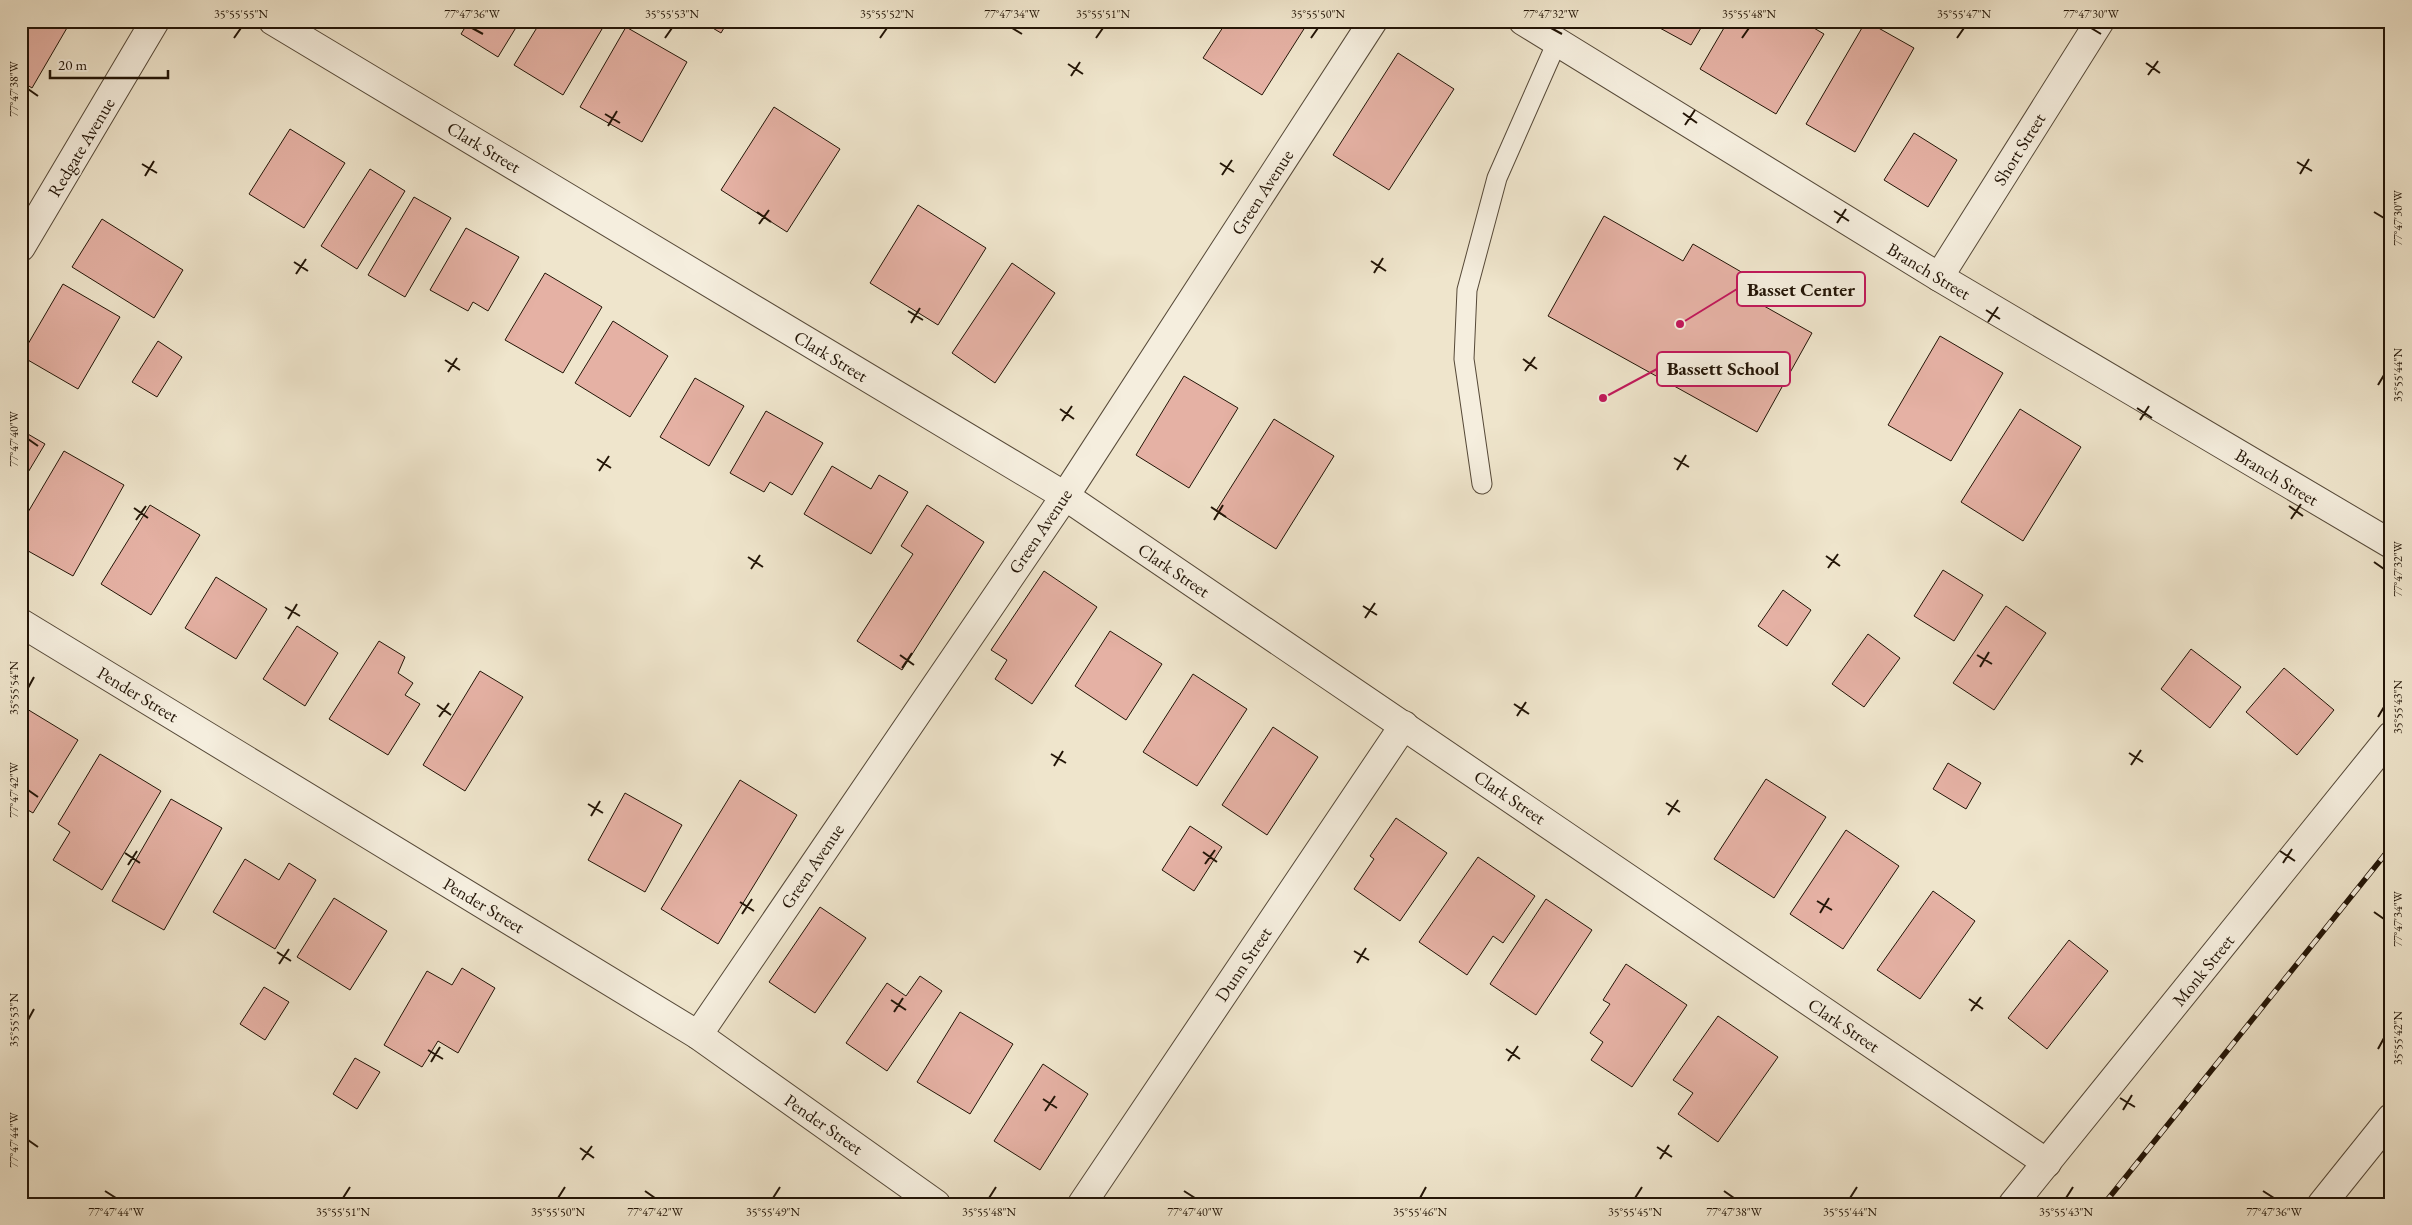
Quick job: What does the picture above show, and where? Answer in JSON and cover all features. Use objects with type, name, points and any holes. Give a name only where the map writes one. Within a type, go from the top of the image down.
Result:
[{"type":"street","name":"Redgate Avenue","points":[[21,247],[155,21]]},
{"type":"street","name":"Clark Street","points":[[273,21],[1064,496],[1404,725],[2047,1164]]},
{"type":"street","name":"Green Avenue","points":[[698,1034],[1064,496],[1373,21]]},
{"type":"street","name":"Branch Street","points":[[1522,21],[1939,277],[2391,544]]},
{"type":"street","name":"Short Street","points":[[1939,277],[2100,21]]},
{"type":"street","name":"Pender Street","points":[[21,623],[698,1034],[936,1204]]},
{"type":"street","name":"Dunn Street","points":[[1082,1204],[1404,725]]},
{"type":"street","name":"Monk Street","points":[[2013,1204],[2391,736]]},
{"type":"street","points":[[2322,1204],[2391,1118]]},
{"type":"lane","points":[[1482,484],[1464,359],[1467,290],[1498,178],[1557,42]]},
{"type":"building","points":[[21,21],[71,21],[32,88],[21,81]]},
{"type":"building","points":[[469,21],[520,21],[498,57],[461,34]]},
{"type":"building","points":[[541,21],[589,21],[602,29],[563,95],[514,65]]},
{"type":"building","points":[[701,21],[728,21],[721,33]]},
{"type":"building","points":[[1227,21],[1309,21],[1262,95],[1203,58]]},
{"type":"building","points":[[1647,21],[1705,21],[1691,45]]},
{"type":"building","points":[[1728,21],[1802,21],[1824,34],[1776,114],[1700,69]]},
{"type":"building","points":[[1866,21],[1914,48],[1855,152],[1806,124]]},
{"type":"building","points":[[626,27],[687,62],[642,142],[580,107]]},
{"type":"building","points":[[1398,53],[1454,89],[1389,190],[1333,155]]},
{"type":"building","points":[[774,107],[840,149],[787,232],[721,190]]},
{"type":"building","points":[[290,129],[345,163],[304,228],[249,194]]},
{"type":"building","points":[[1914,133],[1957,160],[1928,207],[1884,180]]},
{"type":"building","points":[[370,169],[405,191],[357,269],[321,246]]},
{"type":"building","points":[[414,197],[451,218],[405,297],[368,275]]},
{"type":"building","points":[[918,205],[986,248],[938,325],[870,283]]},
{"type":"building","points":[[1604,216],[1683,261],[1693,244],[1750,277],[1741,293],[1812,333],[1757,432],[1548,316]]},
{"type":"building","points":[[102,219],[183,270],[154,318],[72,267]]},
{"type":"building","points":[[466,228],[519,257],[488,311],[473,302],[468,311],[430,290]]},
{"type":"building","points":[[1012,263],[1055,293],[995,383],[952,353]]},
{"type":"building","points":[[545,273],[602,307],[563,373],[505,340]]},
{"type":"building","points":[[63,284],[120,317],[78,389],[21,356]]},
{"type":"building","points":[[613,321],[668,356],[630,417],[575,383]]},
{"type":"building","points":[[1940,336],[2003,373],[1951,461],[1888,425]]},
{"type":"building","points":[[158,341],[182,357],[157,397],[132,382]]},
{"type":"building","points":[[1184,376],[1238,408],[1189,488],[1136,455]]},
{"type":"building","points":[[695,378],[744,406],[709,466],[660,437]]},
{"type":"building","points":[[2020,409],[2081,447],[2023,541],[1961,502]]},
{"type":"building","points":[[766,411],[823,443],[792,495],[770,482],[764,492],[730,473]]},
{"type":"building","points":[[1274,419],[1334,456],[1276,549],[1216,511]]},
{"type":"building","points":[[21,430],[45,444],[21,484]]},
{"type":"building","points":[[64,451],[124,485],[73,576],[21,547],[21,524]]},
{"type":"building","points":[[832,466],[871,489],[879,475],[908,492],[871,554],[804,514]]},
{"type":"building","points":[[150,505],[200,535],[151,615],[101,584]]},
{"type":"building","points":[[927,505],[984,542],[902,670],[857,641],[913,554],[901,546]]},
{"type":"building","points":[[1943,570],[1983,595],[1954,641],[1914,616]]},
{"type":"building","points":[[1044,571],[1097,607],[1032,704],[995,679],[1007,660],[991,650]]},
{"type":"building","points":[[216,577],[267,609],[236,659],[185,628]]},
{"type":"building","points":[[1783,590],[1811,610],[1787,646],[1758,626]]},
{"type":"building","points":[[2006,606],[2046,633],[1994,710],[1953,683]]},
{"type":"building","points":[[297,626],[338,653],[305,706],[263,679]]},
{"type":"building","points":[[1110,631],[1162,664],[1126,720],[1075,686]]},
{"type":"building","points":[[1868,634],[1900,658],[1864,707],[1832,684]]},
{"type":"building","points":[[379,641],[405,657],[398,673],[413,683],[405,695],[420,704],[388,755],[329,719]]},
{"type":"building","points":[[2191,649],[2241,687],[2210,728],[2161,689]]},
{"type":"building","points":[[2284,668],[2334,710],[2297,755],[2246,712]]},
{"type":"building","points":[[480,671],[523,697],[465,791],[423,765]]},
{"type":"building","points":[[1193,674],[1247,709],[1197,786],[1143,752]]},
{"type":"building","points":[[22,706],[78,740],[33,813],[21,806]]},
{"type":"building","points":[[1273,727],[1318,757],[1267,835],[1222,805]]},
{"type":"building","points":[[100,754],[161,791],[102,890],[53,860],[70,832],[58,824]]},
{"type":"building","points":[[1948,763],[1981,783],[1966,809],[1933,789]]},
{"type":"building","points":[[1766,779],[1826,817],[1774,898],[1714,859]]},
{"type":"building","points":[[740,780],[797,815],[718,944],[661,909]]},
{"type":"building","points":[[625,793],[682,825],[645,892],[588,860]]},
{"type":"building","points":[[171,799],[222,828],[164,930],[112,901]]},
{"type":"building","points":[[1396,818],[1447,853],[1400,921],[1354,889],[1374,859],[1370,856]]},
{"type":"building","points":[[1190,826],[1222,847],[1194,891],[1162,870]]},
{"type":"building","points":[[1846,830],[1899,866],[1843,949],[1790,914]]},
{"type":"building","points":[[1478,857],[1535,896],[1503,943],[1493,936],[1467,975],[1419,942]]},
{"type":"building","points":[[245,859],[279,880],[289,863],[316,880],[275,949],[213,912]]},
{"type":"building","points":[[1933,891],[1975,921],[1920,999],[1877,970]]},
{"type":"building","points":[[334,898],[387,931],[350,990],[297,957]]},
{"type":"building","points":[[1546,899],[1592,930],[1536,1015],[1490,984]]},
{"type":"building","points":[[820,907],[866,938],[815,1013],[769,982]]},
{"type":"building","points":[[2069,940],[2108,971],[2047,1049],[2008,1018]]},
{"type":"building","points":[[1626,964],[1687,1005],[1632,1087],[1591,1060],[1603,1042],[1590,1033],[1610,1004],[1603,1000]]},
{"type":"building","points":[[462,968],[495,988],[458,1053],[438,1041],[422,1067],[384,1045],[427,971],[452,985]]},
{"type":"building","points":[[920,976],[942,991],[887,1071],[846,1043],[887,983],[906,996]]},
{"type":"building","points":[[264,987],[289,1002],[265,1040],[240,1024]]},
{"type":"building","points":[[960,1012],[1013,1044],[970,1114],[917,1082]]},
{"type":"building","points":[[1718,1016],[1778,1057],[1718,1142],[1678,1114],[1693,1093],[1673,1080]]},
{"type":"building","points":[[355,1058],[380,1072],[357,1109],[333,1094]]},
{"type":"building","points":[[1043,1064],[1088,1094],[1040,1170],[994,1141]]},
{"type":"railway","points":[[2104,1204],[2391,847]]},
{"type":"place","name":"Basset Center","points":[[1680,324]]},
{"type":"place","name":"Bassett School","points":[[1603,398]]}]
